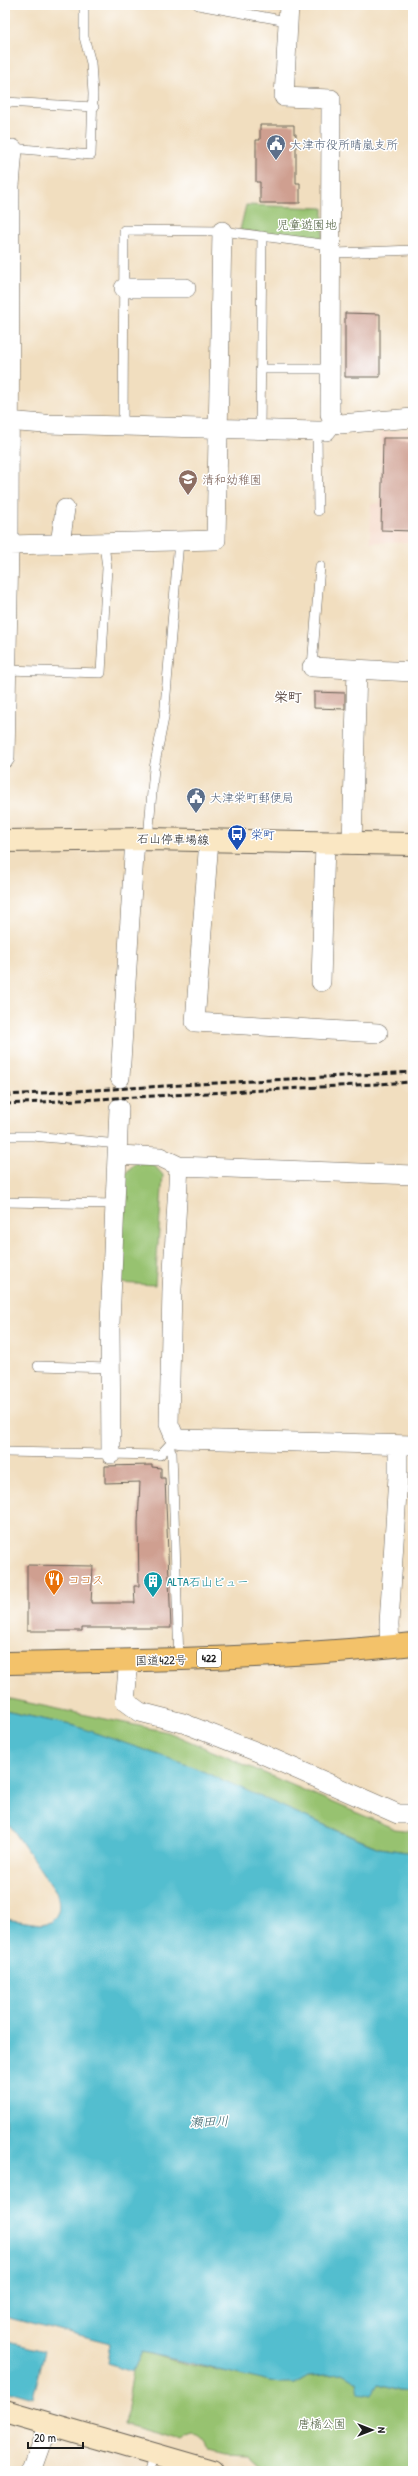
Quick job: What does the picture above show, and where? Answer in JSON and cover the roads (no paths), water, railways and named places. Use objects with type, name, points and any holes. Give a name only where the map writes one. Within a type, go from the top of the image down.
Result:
[{"type":"highway","name":"国道422号","points":[[5,1663],[179,1660],[324,1653],[413,1644]]},
{"type":"main road","name":"石山停車場線","points":[[5,841],[142,839],[413,844]]},
{"type":"main road","points":[[5,2411],[49,2424],[152,2463],[212,2471]]},
{"type":"street","points":[[288,13],[284,97],[331,99],[330,414],[334,421],[340,424],[413,418]]},
{"type":"street","points":[[5,758],[9,545],[7,508],[7,421],[10,186],[9,148]]},
{"type":"street","points":[[9,545],[104,544],[178,540],[216,540],[222,231]]},
{"type":"street","points":[[124,288],[186,288]]},
{"type":"street","points":[[7,421],[123,426],[318,431],[326,431],[334,421]]},
{"type":"street","points":[[60,544],[65,509]]},
{"type":"street","points":[[312,667],[413,672]]},
{"type":"street","points":[[352,844],[357,669]]},
{"type":"street","points":[[120,1078],[142,839]]},
{"type":"street","points":[[209,840],[195,1022],[378,1033]]},
{"type":"street","points":[[321,982],[325,843]]},
{"type":"street","points":[[111,1454],[110,1324],[119,1108]]},
{"type":"street","points":[[118,1149],[160,1157],[179,1166],[413,1175]]},
{"type":"street","points":[[179,1166],[171,1297],[169,1424],[172,1442],[405,1445],[398,1476],[389,1624],[390,1647]]},
{"type":"street","points":[[129,1660],[125,1701],[140,1712],[183,1723],[260,1752],[398,1814],[413,1814]]},
{"type":"street","points":[[32,2471],[49,2424]]},
{"type":"lane","points":[[9,148],[91,155],[94,107],[92,63],[84,37],[84,5]]},
{"type":"lane","points":[[198,5],[288,13]]},
{"type":"lane","points":[[5,102],[94,107]]},
{"type":"lane","points":[[123,426],[124,230],[222,231],[322,244],[336,253],[413,250]]},
{"type":"lane","points":[[260,430],[262,236]]},
{"type":"lane","points":[[260,370],[330,370]]},
{"type":"lane","points":[[318,431],[318,511]]},
{"type":"lane","points":[[142,839],[164,718],[178,540]]},
{"type":"lane","points":[[6,670],[102,673],[107,568],[104,544]]},
{"type":"lane","points":[[312,667],[320,566]]},
{"type":"lane","points":[[5,1136],[33,1136],[118,1149]]},
{"type":"lane","points":[[5,1202],[116,1204]]},
{"type":"lane","points":[[38,1366],[111,1368]]},
{"type":"lane","points":[[5,1452],[160,1455],[172,1442]]},
{"type":"lane","points":[[172,1442],[179,1660]]},
{"type":"water","name":"瀬田川","points":[[5,1711],[75,1726],[191,1766],[379,1848],[413,1853],[413,2391],[399,2390],[379,2384],[372,2395],[359,2393],[357,2382],[344,2374],[309,2376],[295,2384],[279,2384],[142,2352],[133,2371],[107,2363],[110,2343],[5,2316],[5,1919],[40,1924],[51,1922],[58,1912],[59,1902],[57,1894],[5,1818]]},
{"type":"water","points":[[5,2341],[45,2351],[33,2398],[5,2390]]},
{"type":"railway","points":[[5,1095],[413,1072]]},
{"type":"railway","points":[[5,1104],[413,1082]]},
{"type":"place","name":"大津市役所晴嵐支所","points":[[276,161]]},
{"type":"place","name":"清和幼稚園","points":[[188,496]]},
{"type":"place","name":"大津栄町郵便局","points":[[196,814]]},
{"type":"place","name":"栄町","points":[[237,851]]},
{"type":"place","name":"ココス","points":[[54,1596]]},
{"type":"place","name":"ALTA石山ビュー","points":[[153,1598]]},
{"type":"district","name":"栄町","points":[[288,696]]},
{"type":"park label","name":"児童遊園地","points":[[307,224]]},
{"type":"park label","name":"唐橋公園","points":[[322,2423]]}]
